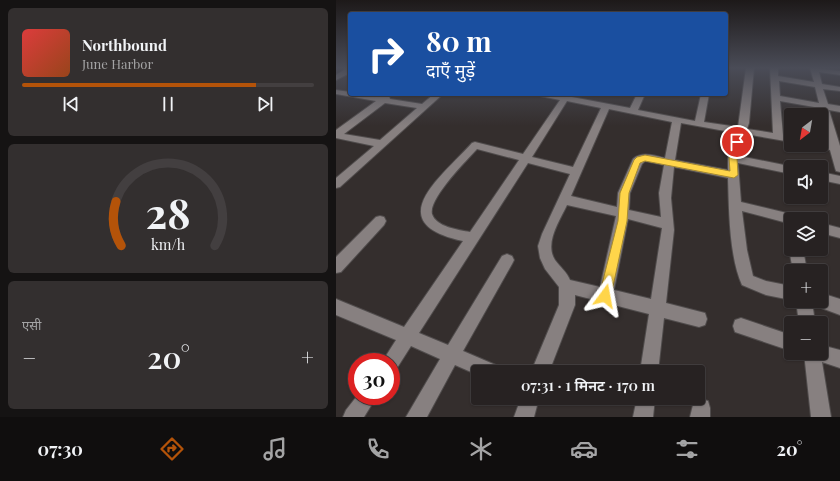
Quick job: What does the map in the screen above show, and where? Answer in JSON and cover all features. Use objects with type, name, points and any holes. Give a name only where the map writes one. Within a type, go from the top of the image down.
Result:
[{"type":"street","points":[[747,87],[742,130],[734,149],[733,158],[740,254],[747,280],[766,288],[784,292]]},
{"type":"street","points":[[775,87],[778,137]]},
{"type":"street","points":[[818,87],[823,106],[838,148],[840,168]]},
{"type":"street","points":[[829,87],[840,89]]},
{"type":"street","points":[[336,92],[348,94]]},
{"type":"street","points":[[336,103],[348,95]]},
{"type":"street","points":[[361,96],[424,107]]},
{"type":"street","points":[[336,135],[389,96]]},
{"type":"street","points":[[336,184],[437,96]]},
{"type":"street","points":[[554,96],[633,110],[699,124],[784,138]]},
{"type":"street","points":[[633,110],[641,96]]},
{"type":"street","points":[[699,124],[705,96]]},
{"type":"street","points":[[397,353],[565,98]]},
{"type":"street","points":[[776,98],[840,109]]},
{"type":"street","points":[[543,365],[567,305],[569,295],[567,286],[548,261],[544,248],[548,234],[563,199],[606,106]]},
{"type":"street","points":[[650,365],[668,224],[668,217],[664,204],[677,119]]},
{"type":"street","points":[[336,135],[382,144]]},
{"type":"street","points":[[473,238],[438,228],[428,220],[425,212],[427,204],[435,191],[476,145],[576,172]]},
{"type":"street","points":[[828,146],[838,148]]},
{"type":"street","points":[[605,296],[622,221],[624,193],[637,162],[640,159],[645,158],[670,162],[734,175]]},
{"type":"street","points":[[733,158],[784,169]]},
{"type":"street","points":[[828,177],[840,180]]},
{"type":"street","points":[[563,199],[668,224]]},
{"type":"street","points":[[736,205],[784,217]]},
{"type":"street","points":[[336,268],[380,221]]},
{"type":"street","points":[[828,230],[840,233]]},
{"type":"street","points":[[416,417],[507,260]]},
{"type":"street","points":[[567,286],[699,319]]},
{"type":"street","points":[[828,303],[840,307]]},
{"type":"street","points":[[336,307],[476,365]]},
{"type":"street","points":[[741,326],[784,341]]},
{"type":"street","points":[[828,355],[840,359]]},
{"type":"street","points":[[813,360],[821,417]]},
{"type":"street","points":[[353,417],[362,405]]},
{"type":"street","points":[[524,417],[528,405]]},
{"type":"street","points":[[643,417],[645,405]]},
{"type":"route","points":[[605,296],[622,221],[624,193],[637,162],[640,159],[645,158],[734,175],[733,158],[734,149],[737,142]]}]
